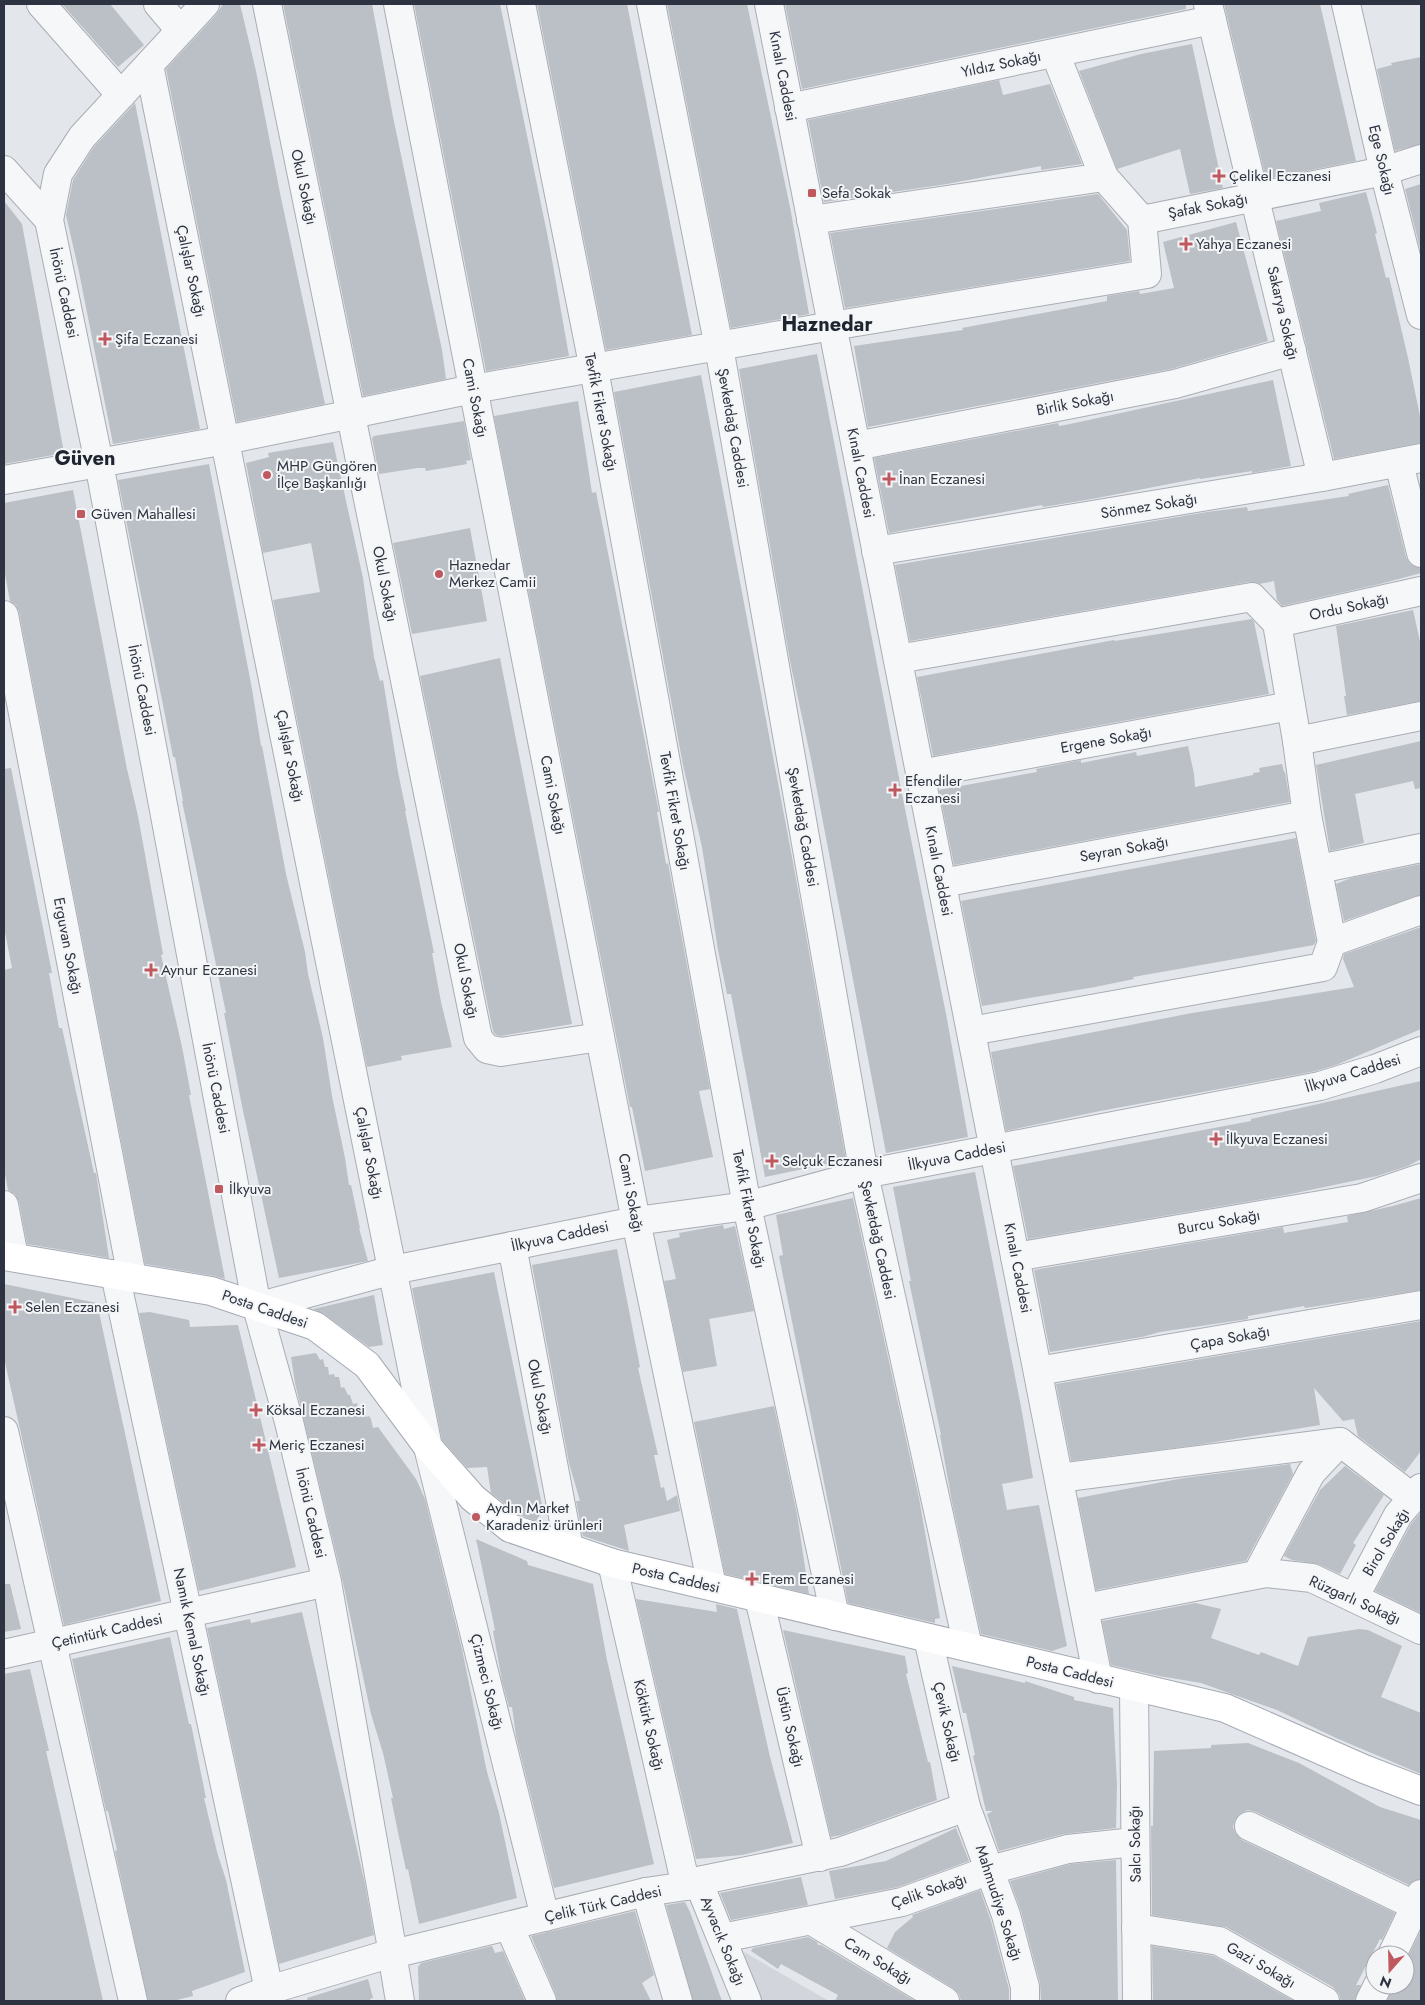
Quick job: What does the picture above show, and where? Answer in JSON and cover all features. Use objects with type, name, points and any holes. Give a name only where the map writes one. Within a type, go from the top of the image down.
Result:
[{"type":"main road","name":"Posta Caddesi","points":[[9,1256],[211,1291],[315,1326],[367,1365],[428,1447],[473,1498],[510,1528],[612,1563],[1225,1708],[1364,1769],[1421,1791]]},
{"type":"street","points":[[41,4],[121,96]]},
{"type":"street","points":[[158,4],[180,30]]},
{"type":"street","name":"İnönü Caddesi","points":[[205,4],[82,137],[58,174],[49,220],[99,463],[257,1307],[289,1422],[327,1582],[400,2001]]},
{"type":"street","name":"Okul Sokağı","points":[[267,4],[478,1038],[487,1049],[501,1052],[600,1037]]},
{"type":"street","name":"Cami Sokağı","points":[[398,4],[636,1221],[712,1586]]},
{"type":"street","name":"Tevfik Fikret Sokağı","points":[[521,4],[594,368],[747,1206],[836,1616]]},
{"type":"street","name":"Şevketdağ Caddesi","points":[[651,4],[719,347],[864,1174],[968,1647]]},
{"type":"street","name":"Kınalı Caddesi","points":[[769,4],[1098,1679]]},
{"type":"street","name":"Ege Sokağı","points":[[1346,4],[1384,171],[1421,315]]},
{"type":"street","name":"Yıldız Sokağı","points":[[789,108],[1055,53],[1210,12]]},
{"type":"street","name":"Sakarya Sokağı","points":[[1210,12],[1322,477]]},
{"type":"street","points":[[4,480],[226,440],[473,389],[832,326],[1147,274],[1142,220],[1104,177],[1055,53]]},
{"type":"street","name":"Çalışlar Sokağı","points":[[149,65],[428,1447]]},
{"type":"street","name":"Şafak Sokağı","points":[[1142,220],[1384,171],[1421,160]]},
{"type":"street","points":[[4,170],[49,220]]},
{"type":"street","points":[[811,220],[1104,177]]},
{"type":"street","name":"Birlik Sokağı","points":[[856,446],[1175,384],[1292,351]]},
{"type":"street","points":[[1410,460],[1421,553]]},
{"type":"street","name":"Sönmez Sokağı","points":[[876,551],[1322,477],[1410,460]]},
{"type":"street","name":"Ordu Sokağı","points":[[1277,623],[1421,591]]},
{"type":"street","points":[[898,659],[1252,597],[1277,623],[1297,741],[1307,815],[1332,942],[1323,967],[971,1031]]},
{"type":"street","name":"Erguvan Sokağı","points":[[4,615],[124,1276]]},
{"type":"street","name":"Ergene Sokağı","points":[[920,774],[1291,706]]},
{"type":"street","points":[[1297,741],[1421,716]]},
{"type":"street","name":"Seyran Sokağı","points":[[942,883],[1307,815]]},
{"type":"street","points":[[1319,870],[1421,848]]},
{"type":"street","points":[[1332,942],[1421,910]]},
{"type":"street","name":"İlkyuva Caddesi","points":[[257,1307],[393,1270],[636,1221],[747,1206],[864,1174],[1320,1086],[1421,1052]]},
{"type":"street","name":"Burcu Sokağı","points":[[1015,1256],[1362,1198],[1421,1178]]},
{"type":"street","points":[[4,1205],[9,1256]]},
{"type":"street","name":"Okul Sokağı","points":[[512,1246],[569,1548]]},
{"type":"street","name":"Namık Kemal Sokağı","points":[[124,1276],[188,1613],[269,1990]]},
{"type":"street","name":"Çapa Sokağı","points":[[1038,1371],[1421,1305]]},
{"type":"street","points":[[4,1431],[132,2001]]},
{"type":"street","points":[[1257,1574],[1310,1473],[1340,1442]]},
{"type":"street","points":[[1059,1478],[1340,1442],[1417,1493]]},
{"type":"street","name":"Çizmeci Sokağı","points":[[428,1447],[545,1917]]},
{"type":"street","name":"Birol Sokağı","points":[[1354,1598],[1398,1515],[1417,1493]]},
{"type":"street","name":"Köktürk Sokağı","points":[[612,1563],[692,1884]]},
{"type":"street","name":"Rüzgarlı Sokağı","points":[[1084,1608],[1266,1573],[1312,1578],[1421,1630]]},
{"type":"street","name":"Çetintürk Caddesi","points":[[4,1654],[327,1582]]},
{"type":"street","name":"Üstün Sokağı","points":[[759,1598],[820,1857]]},
{"type":"street","name":"Çevik Sokağı","points":[[928,1638],[966,1807]]},
{"type":"street","name":"Salcı Sokağı","points":[[1134,1687],[1137,2001]]},
{"type":"street","name":"Çelik Türk Caddesi","points":[[240,2001],[269,1990],[392,1953],[646,1892],[840,1852],[966,1807]]},
{"type":"street","name":"Mahmudiye Sokağı","points":[[966,1807],[1006,1915],[1025,1987],[1024,2001]]},
{"type":"street","points":[[1249,1826],[1418,1900],[1397,1945]]},
{"type":"street","name":"Çelik Sokağı","points":[[722,1938],[902,1902],[990,1870],[1068,1849],[1135,1842]]},
{"type":"street","name":"Ayvacık Sokağı","points":[[692,1884],[722,1938],[747,2001]]},
{"type":"street","points":[[646,1892],[678,2001]]},
{"type":"street","name":"Cam Sokağı","points":[[812,1921],[945,2001]]},
{"type":"street","points":[[509,1926],[542,2001]]},
{"type":"street","name":"Gazi Sokağı","points":[[1136,1928],[1218,1940],[1325,2001]]},
{"type":"shaded area","points":[[744,1952],[829,2001],[758,2001]]},
{"type":"building","points":[[62,4],[110,4],[144,45],[118,67]]},
{"type":"building","points":[[223,4],[240,4],[256,71],[325,404],[237,422],[166,69],[216,15]]},
{"type":"building","points":[[283,4],[372,4],[393,117],[442,350],[446,379],[363,396]]},
{"type":"building","points":[[414,4],[500,4],[549,243],[569,356],[486,371]]},
{"type":"building","points":[[537,4],[627,4],[692,335],[606,350]]},
{"type":"building","points":[[667,4],[747,4],[790,207],[809,314],[731,328]]},
{"type":"building","points":[[785,4],[1186,4],[1186,9],[802,89]]},
{"type":"building","points":[[1224,4],[1320,4],[1356,161],[1266,179]]},
{"type":"building","points":[[1192,44],[1223,188],[1190,194],[1180,149],[1117,169],[1079,71],[1141,54]]},
{"type":"building","points":[[1421,57],[1421,144],[1395,151],[1377,69],[1392,65],[1391,63]]},
{"type":"building","points":[[999,80],[1003,95],[1050,84],[1082,164],[1041,170],[1041,166],[947,184],[824,202],[808,120]]},
{"type":"building","points":[[135,103],[200,429],[113,444],[66,215],[73,180],[94,147]]},
{"type":"building","points":[[1421,184],[1421,252],[1405,189]]},
{"type":"building","points":[[1366,192],[1386,278],[1389,277],[1408,358],[1421,421],[1421,443],[1334,459],[1276,221],[1321,211],[1319,203]]},
{"type":"building","points":[[1098,194],[1127,230],[1130,261],[845,308],[830,233]]},
{"type":"building","points":[[4,201],[22,224],[64,453],[4,464]]},
{"type":"building","points":[[1236,222],[1268,341],[1171,369],[868,427],[854,346],[963,330],[962,328],[1107,301],[1107,296],[1139,291],[1140,294],[1174,288],[1163,242]]},
{"type":"building","points":[[817,354],[947,1019],[968,1137],[886,1153],[811,759],[790,661],[739,369]]},
{"type":"building","points":[[701,375],[795,873],[846,1160],[765,1177],[731,994],[727,994],[718,950],[702,847],[683,765],[614,392]]},
{"type":"building","points":[[1273,380],[1291,466],[1252,473],[1252,471],[1200,478],[1092,499],[1043,507],[1042,505],[889,533],[874,458],[1058,423],[1059,426],[1070,424]]},
{"type":"building","points":[[578,401],[592,493],[596,492],[659,812],[657,812],[666,864],[668,863],[710,1089],[699,1091],[713,1157],[645,1171],[632,1107],[630,1107],[494,416]]},
{"type":"building","points":[[464,421],[471,460],[466,461],[467,464],[426,471],[425,468],[418,468],[379,474],[372,438],[374,436]]},
{"type":"building","points":[[333,442],[363,578],[374,657],[380,681],[383,680],[405,811],[434,953],[432,953],[441,1002],[452,1047],[401,1056],[402,1060],[367,1067],[273,600],[320,592],[311,543],[263,553],[246,463],[269,457],[268,453]]},
{"type":"building","points":[[209,464],[286,874],[323,1038],[349,1185],[351,1185],[359,1228],[368,1261],[279,1278],[242,1106],[224,1013],[226,1013],[118,480]]},
{"type":"building","points":[[1388,485],[1406,557],[1410,564],[1421,568],[1421,573],[1282,606],[1277,600],[1274,581],[1259,584],[1249,582],[910,641],[895,565],[1207,512],[1247,507],[1248,511],[1349,496],[1348,494]]},
{"type":"building","points":[[73,490],[127,769],[138,816],[163,954],[161,955],[182,1047],[191,1095],[189,1095],[225,1279],[145,1264],[19,612],[16,605],[10,601],[9,596],[4,568],[4,503]]},
{"type":"building","name":"Haznedar Merkez Camii","points":[[470,528],[487,621],[412,634],[393,543]]},
{"type":"building","points":[[1413,610],[1421,646],[1421,701],[1347,715],[1336,626]]},
{"type":"building","points":[[1252,619],[1269,694],[933,756],[917,677],[1114,640]]},
{"type":"building","points":[[500,658],[572,1024],[501,1036],[496,1035],[493,1031],[420,676]]},
{"type":"building","points":[[1421,741],[1421,788],[1415,789],[1413,781],[1355,794],[1364,843],[1330,851],[1316,765]]},
{"type":"building","points":[[1188,746],[1195,787],[1253,775],[1253,773],[1260,772],[1259,768],[1282,764],[1290,802],[954,865],[939,790],[1037,772],[1036,769],[1081,760],[1081,763],[1136,752],[1137,756]]},
{"type":"building","points":[[11,768],[52,973],[49,973],[59,1028],[62,1028],[94,1173],[96,1173],[109,1258],[27,1244],[19,1202],[15,1194],[8,1190],[4,1169],[4,970],[12,968],[4,927],[4,769]]},
{"type":"building","points":[[1296,838],[1316,941],[1314,945],[1133,977],[1134,979],[1095,987],[982,1006],[961,901]]},
{"type":"building","points":[[1421,864],[1421,895],[1344,921],[1336,884],[1351,878]]},
{"type":"building","points":[[1421,927],[1421,1029],[1336,1065],[1316,1071],[1100,1111],[1006,1131],[991,1052],[1192,1013],[1354,987],[1343,959],[1344,954]]},
{"type":"building","points":[[1421,1081],[1421,1159],[1408,1166],[1377,1176],[1286,1195],[1028,1239],[1013,1166],[1251,1121],[1251,1119]]},
{"type":"building","points":[[975,1172],[1033,1478],[1002,1484],[1007,1510],[1039,1505],[1067,1646],[1052,1651],[981,1634],[952,1502],[941,1435],[909,1281],[911,1281],[893,1187]]},
{"type":"building","points":[[853,1198],[919,1498],[940,1618],[935,1619],[935,1623],[848,1603],[779,1256],[783,1255],[776,1215]]},
{"type":"building","points":[[1421,1198],[1421,1290],[1305,1308],[1304,1306],[1248,1316],[1248,1319],[1160,1332],[1142,1337],[1050,1352],[1034,1270],[1283,1227],[1284,1233],[1348,1222],[1347,1216]]},
{"type":"building","points":[[723,1225],[724,1229],[735,1226],[754,1311],[709,1319],[717,1366],[683,1372],[664,1281],[676,1279],[667,1240],[680,1237],[679,1233]]},
{"type":"building","points":[[617,1249],[640,1367],[638,1368],[658,1455],[654,1455],[661,1488],[664,1487],[667,1501],[677,1495],[680,1511],[624,1525],[629,1551],[583,1536],[576,1501],[580,1501],[569,1463],[532,1265]]},
{"type":"building","points":[[494,1272],[543,1510],[536,1521],[518,1514],[491,1493],[487,1467],[467,1468],[442,1440],[412,1288]]},
{"type":"building","points":[[4,1284],[97,1303],[161,1601],[64,1625],[4,1358]]},
{"type":"building","points":[[374,1295],[383,1345],[369,1347],[324,1314],[313,1309]]},
{"type":"building","points":[[150,1312],[189,1320],[190,1327],[238,1325],[296,1567],[199,1591],[139,1313]]},
{"type":"building","points":[[1421,1321],[1421,1451],[1405,1472],[1358,1436],[1354,1419],[1343,1421],[1314,1388],[1320,1425],[1197,1445],[1071,1461],[1056,1384]]},
{"type":"building","points":[[316,1353],[320,1360],[323,1359],[325,1367],[328,1367],[329,1375],[334,1374],[335,1377],[339,1377],[341,1388],[344,1387],[348,1395],[350,1395],[353,1404],[357,1403],[359,1413],[364,1410],[366,1417],[369,1416],[371,1419],[373,1428],[378,1427],[416,1479],[425,1499],[462,1649],[487,1772],[499,1813],[517,1898],[419,1924],[408,1869],[406,1870],[399,1837],[383,1753],[371,1714],[342,1578],[295,1383],[291,1357]]},
{"type":"building","points":[[774,1406],[797,1514],[809,1594],[725,1574],[694,1422]]},
{"type":"building","points":[[1290,1464],[1293,1474],[1246,1561],[1096,1590],[1078,1498],[1184,1478]]},
{"type":"building","points":[[1345,1466],[1384,1495],[1353,1543],[1356,1545],[1340,1574],[1318,1564],[1292,1560],[1284,1556],[1320,1490]]},
{"type":"building","points":[[1421,1512],[1421,1613],[1375,1591],[1411,1524]]},
{"type":"building","points":[[476,1539],[527,1561],[528,1565],[593,1584],[607,1660],[654,1864],[554,1888],[516,1736],[512,1707],[509,1707],[502,1681],[493,1631],[495,1630]]},
{"type":"building","points":[[4,1584],[10,1584],[21,1629],[4,1632]]},
{"type":"building","points":[[636,1599],[717,1612],[716,1604],[737,1609],[770,1757],[793,1843],[742,1855],[696,1859]]},
{"type":"building","points":[[1195,1603],[1221,1609],[1211,1638],[1259,1655],[1261,1652],[1298,1666],[1308,1637],[1359,1629],[1368,1630],[1402,1646],[1381,1697],[1421,1713],[1421,1774],[1336,1738],[1277,1710],[1201,1683],[1111,1665],[1102,1621]]},
{"type":"building","points":[[302,1612],[365,1884],[374,1935],[279,1964],[207,1628],[250,1619],[251,1623]]},
{"type":"building","points":[[783,1630],[905,1656],[908,1673],[906,1674],[928,1762],[930,1762],[937,1800],[831,1837]]},
{"type":"building","points":[[170,1637],[189,1724],[191,1724],[206,1798],[204,1798],[226,1880],[245,1972],[192,1991],[193,1996],[173,2001],[148,2001],[115,1851],[117,1850],[108,1811],[106,1811],[72,1659]]},
{"type":"building","points":[[952,1666],[1025,1683],[1025,1681],[1074,1697],[1074,1700],[1113,1708],[1117,1785],[1116,1828],[1064,1834],[999,1851],[987,1814],[993,1811],[986,1811],[973,1756],[975,1755],[966,1713],[963,1713]]},
{"type":"building","points":[[30,1669],[49,1751],[46,1751],[103,2001],[4,2001],[4,1674]]},
{"type":"building","points":[[1248,1743],[1299,1763],[1380,1807],[1421,1820],[1421,1879],[1413,1881],[1409,1885],[1256,1812],[1248,1810],[1241,1813],[1235,1820],[1233,1827],[1236,1834],[1242,1840],[1395,1913],[1382,1940],[1380,1939],[1377,1945],[1365,1945],[1365,1968],[1356,1985],[1361,1985],[1354,2001],[1341,2001],[1339,1994],[1333,1987],[1226,1927],[1152,1915],[1151,1826],[1153,1826],[1154,1751],[1211,1748],[1211,1745]]},
{"type":"building","points":[[956,1828],[969,1861],[898,1887],[835,1899],[829,1871],[886,1861]]},
{"type":"building","points":[[1116,1860],[1118,2001],[1041,2001],[1040,1983],[1021,1911],[1010,1881],[1071,1864]]},
{"type":"building","points":[[801,1877],[808,1905],[731,1920],[720,1893]]},
{"type":"building","points":[[980,1890],[991,1921],[1009,1989],[1009,2001],[961,2001],[959,1994],[953,1988],[887,1948],[895,1932],[913,1917],[912,1915]]},
{"type":"building","points":[[685,1902],[722,2001],[693,2001],[666,1905]]},
{"type":"building","points":[[635,1911],[654,1975],[642,1983],[651,2001],[557,2001],[531,1936]]},
{"type":"building","points":[[1421,1930],[1421,2001],[1387,2001],[1389,1995],[1415,1995],[1414,1945]]},
{"type":"building","points":[[808,1937],[817,1942],[818,1945],[915,2001],[835,2001],[838,1995],[781,1964],[778,1969],[751,1951],[753,1948]]},
{"type":"building","points":[[492,1946],[495,1953],[503,1951],[525,2001],[419,2001],[418,1967],[421,1963]]},
{"type":"building","points":[[1152,1946],[1214,1956],[1294,2001],[1153,2001]]},
{"type":"building","points":[[368,1979],[373,1998],[370,2001],[308,2001],[307,1998]]},
{"type":"place","name":"Çelikel Eczanesi","points":[[1219,176]]},
{"type":"place","name":"Sefa Sokak","points":[[812,193]]},
{"type":"place","name":"Yahya Eczanesi","points":[[1186,244]]},
{"type":"place","name":"Şifa Eczanesi","points":[[105,339]]},
{"type":"place","name":"MHP Güngören İlçe Başkanlığı","points":[[267,475]]},
{"type":"place","name":"İnan Eczanesi","points":[[889,479]]},
{"type":"place","name":"Güven Mahallesi","points":[[81,514]]},
{"type":"place","name":"Haznedar Merkez Camii","points":[[439,574]]},
{"type":"place","name":"Efendiler Eczanesi","points":[[895,790]]},
{"type":"place","name":"Aynur Eczanesi","points":[[151,970]]},
{"type":"place","name":"İlkyuva Eczanesi","points":[[1216,1139]]},
{"type":"place","name":"Selçuk Eczanesi","points":[[772,1161]]},
{"type":"place","name":"İlkyuva","points":[[219,1189]]},
{"type":"place","name":"Selen Eczanesi","points":[[15,1307]]},
{"type":"place","name":"Köksal Eczanesi","points":[[256,1410]]},
{"type":"place","name":"Meriç Eczanesi","points":[[259,1445]]},
{"type":"place","name":"Aydın Market Karadeniz ürünleri","points":[[476,1517]]},
{"type":"place","name":"Erem Eczanesi","points":[[752,1579]]},
{"type":"district","name":"Haznedar","points":[[827,324]]},
{"type":"district","name":"Güven","points":[[85,458]]}]
